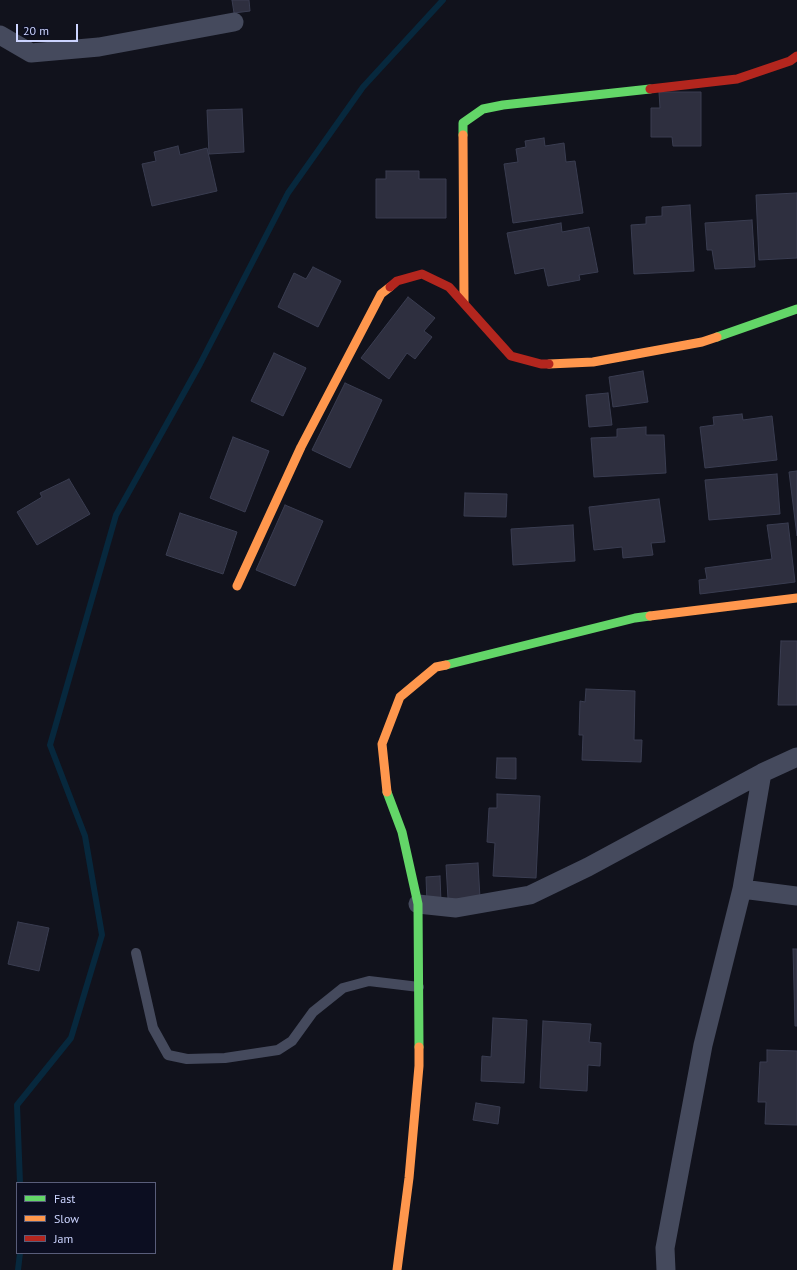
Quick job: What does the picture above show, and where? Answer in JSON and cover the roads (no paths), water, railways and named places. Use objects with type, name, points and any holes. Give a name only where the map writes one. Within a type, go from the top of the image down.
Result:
[{"type":"street","points":[[0,35],[31,53],[99,47],[234,22]]},
{"type":"street","points":[[464,302],[463,123],[472,115],[483,109],[503,105],[737,79],[790,61],[797,56]]},
{"type":"street","points":[[237,586],[301,447],[381,294],[398,281],[422,274],[449,287],[511,356],[541,364],[593,362],[702,342],[797,310]]},
{"type":"street","points":[[397,1270],[409,1178],[419,1066],[418,904],[402,832],[385,787],[382,744],[400,697],[436,667],[635,618],[797,598]]},
{"type":"street","points":[[418,904],[456,908],[530,896],[588,867],[762,773],[797,757]]},
{"type":"street","points":[[666,1270],[665,1248],[703,1045],[742,889],[762,773]]},
{"type":"street","points":[[742,889],[797,896]]},
{"type":"lane","points":[[136,954],[153,1028],[168,1055],[187,1059],[225,1058],[278,1050],[292,1041],[313,1012],[343,988],[369,981],[419,987]]},
{"type":"waterway","points":[[20,1182],[17,1105],[71,1038],[102,935],[85,836],[50,745],[116,515],[200,364],[288,193],[363,87],[443,0]]},
{"type":"waterway","points":[[18,1270],[20,1254]]}]
